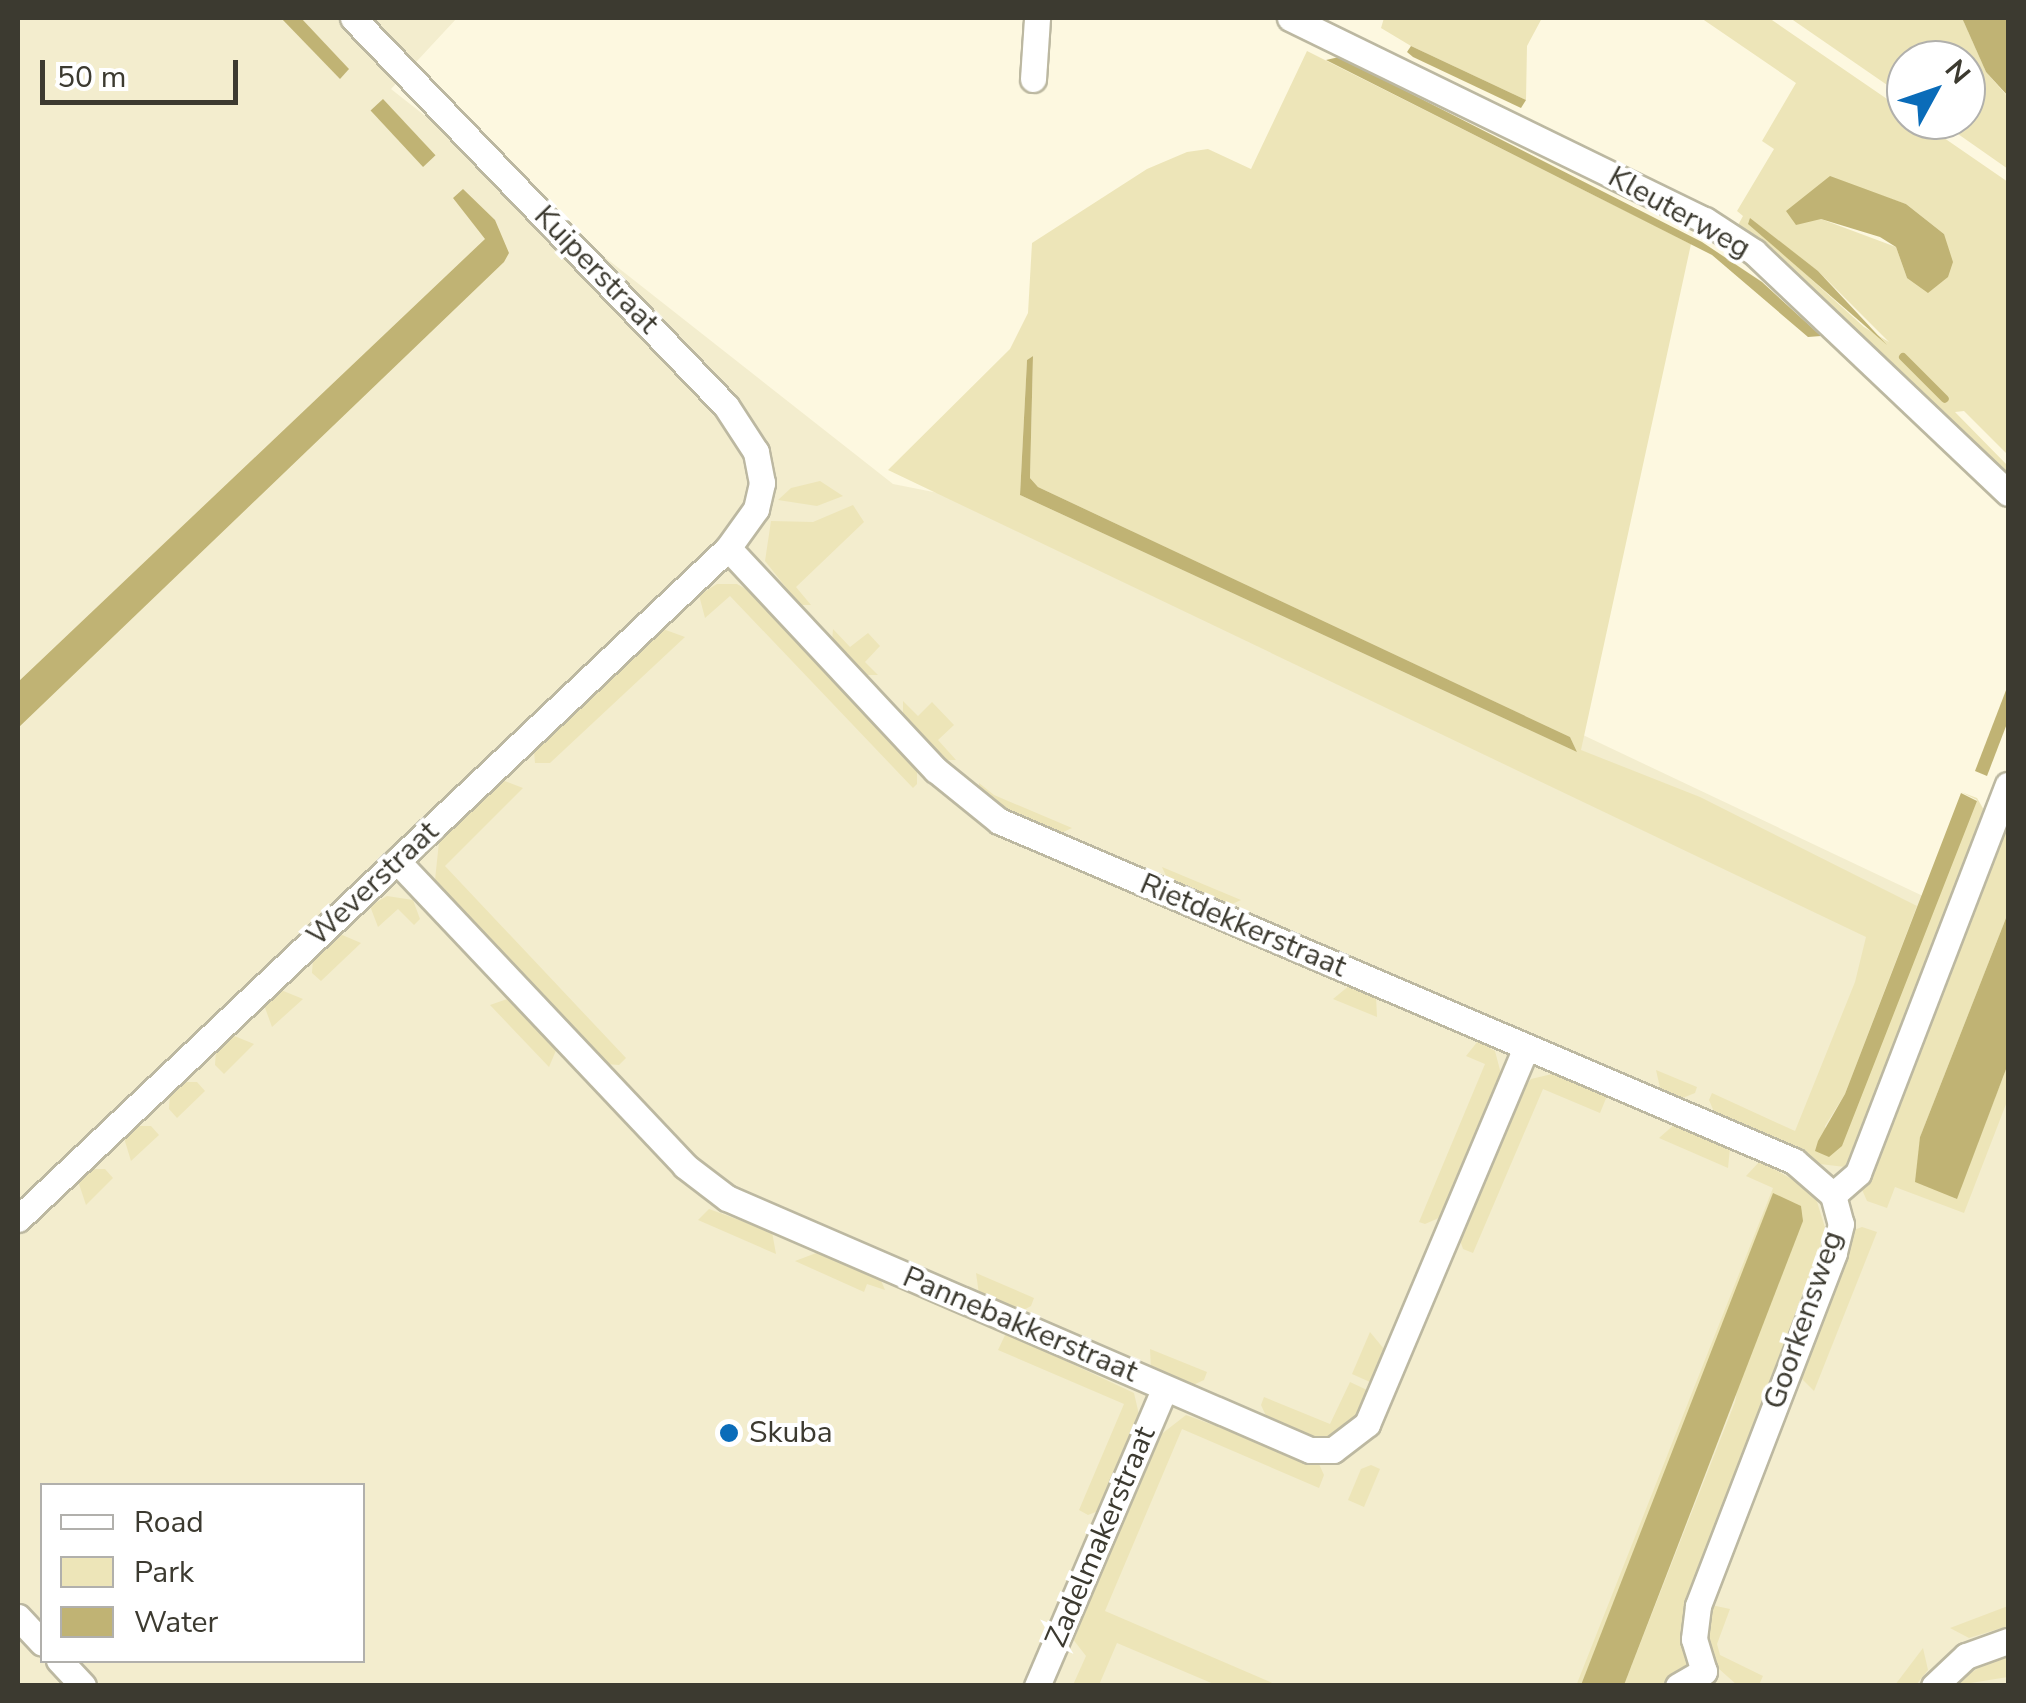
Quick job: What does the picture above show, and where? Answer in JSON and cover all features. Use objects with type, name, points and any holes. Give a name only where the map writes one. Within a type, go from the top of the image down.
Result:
[{"type":"street","name":"Kuiperstraat","points":[[354,18],[746,430],[762,483],[756,509],[728,548]]},
{"type":"street","points":[[1034,80],[1037,18]]},
{"type":"street","name":"Kleuterweg","points":[[1290,18],[1738,241],[1806,295],[2008,493]]},
{"type":"street","name":"Weverstraat","points":[[18,1219],[728,548]]},
{"type":"street","name":"Rietdekkerstraat","points":[[728,548],[936,770],[999,821],[1794,1161],[1833,1195]]},
{"type":"street","name":"Goorkensweg","points":[[1678,1686],[1711,1678],[1694,1639],[1698,1606],[1834,1253],[1841,1224],[1833,1195],[1858,1173],[2008,785]]},
{"type":"street","name":"Pannebakkerstraat","points":[[396,862],[715,1190],[1310,1450],[1333,1450],[1367,1424],[1526,1047]]},
{"type":"street","name":"Zadelmakerstraat","points":[[1037,1686],[1165,1388]]},
{"type":"street","points":[[18,1616],[40,1641]]},
{"type":"street","points":[[1934,1686],[1966,1656],[2008,1641]]},
{"type":"street","points":[[62,1663],[83,1686]]},
{"type":"shaded area","points":[[18,18],[457,18],[391,89],[893,484],[1167,538],[1925,897],[1845,1141],[1959,1209],[2008,1087],[2008,1685],[18,1685]]},
{"type":"green space","points":[[1384,18],[1542,18],[1527,46],[1526,100],[1411,46],[1381,28]]},
{"type":"green space","points":[[1701,18],[1769,18],[1886,98],[1886,140],[1947,140],[2008,182],[2008,455],[1964,411],[1955,412],[2008,466],[2008,480],[1737,227],[1743,216],[1737,211],[1774,149],[1762,141],[1796,83]],"holes":[[[1877,194],[1906,204],[1944,234],[1907,278],[1896,247],[1821,219]],[[1747,221],[1818,271],[1889,342],[1864,327]]]},
{"type":"green space","points":[[1790,18],[1962,18],[1972,40],[1886,40],[1886,84]]},
{"type":"green space","points":[[1307,51],[1691,244],[1581,750],[1700,797],[1917,906],[1845,1094],[1825,1126],[1829,1156],[1977,800],[1961,792],[1977,798],[1988,817],[1845,1167],[1820,1164],[1715,1114],[1709,1100],[1712,1093],[1795,1131],[1855,982],[1866,937],[888,470],[1010,349],[1028,313],[1032,243],[1147,169],[1187,152],[1208,149],[1251,169]],"holes":[[[1033,356],[1030,478],[1038,487],[1570,737],[1577,752],[1020,495],[1027,360]]]},
{"type":"green space","points":[[1986,72],[2008,97],[2008,169],[1967,140],[1986,140]]},
{"type":"green space","points":[[820,481],[843,496],[817,506],[778,500],[791,488]]},
{"type":"green space","points":[[853,505],[864,522],[796,587],[811,605],[800,605],[765,561],[771,521],[813,522]]},
{"type":"green space","points":[[717,584],[737,584],[755,594],[917,769],[917,784],[913,788],[730,596],[705,618],[699,595]]},
{"type":"green space","points":[[663,629],[685,637],[550,763],[535,763],[534,751]]},
{"type":"green space","points":[[833,629],[850,647],[868,633],[880,646],[865,662],[878,675],[864,675],[832,642]]},
{"type":"green space","points":[[903,701],[918,716],[932,702],[954,725],[938,740],[956,760],[943,760],[903,716]]},
{"type":"green space","points":[[502,780],[523,788],[445,866],[626,1058],[619,1065],[606,1064],[435,880],[439,842]]},
{"type":"green space","points":[[979,783],[994,795],[1072,828],[1059,834],[1006,811],[979,794]]},
{"type":"green space","points":[[2008,807],[2008,913],[1920,1137],[1956,1199],[2008,1064],[2008,1099],[1964,1213],[1895,1187],[1887,1208],[1867,1201],[1860,1185]]},
{"type":"green space","points":[[1162,867],[1241,900],[1228,906],[1168,880]]},
{"type":"green space","points":[[387,896],[413,900],[420,919],[414,925],[398,909],[378,927],[370,906]]},
{"type":"green space","points":[[340,934],[361,943],[321,981],[312,973],[313,959]]},
{"type":"green space","points":[[1350,985],[1376,996],[1377,1017],[1333,999]]},
{"type":"green space","points":[[281,990],[303,999],[272,1027],[264,1005]]},
{"type":"green space","points":[[510,998],[557,1048],[549,1067],[490,1005]]},
{"type":"green space","points":[[232,1035],[254,1044],[224,1074],[215,1065],[216,1051]]},
{"type":"green space","points":[[1478,1041],[1495,1051],[1501,1074],[1441,1217],[1425,1224],[1419,1222],[1485,1064],[1466,1056]]},
{"type":"green space","points":[[1656,1070],[1697,1087],[1695,1093],[1680,1099],[1661,1092]]},
{"type":"green space","points":[[1552,1074],[1607,1096],[1600,1113],[1543,1089],[1473,1253],[1463,1249],[1459,1237],[1522,1091],[1531,1079]]},
{"type":"green space","points":[[183,1082],[197,1082],[205,1091],[177,1118],[169,1109],[170,1094]]},
{"type":"green space","points":[[1675,1124],[1730,1148],[1728,1168],[1659,1138]]},
{"type":"green space","points":[[137,1126],[151,1126],[159,1135],[131,1161],[124,1138]]},
{"type":"green space","points":[[1760,1161],[1814,1192],[1826,1231],[1685,1606],[1687,1668],[1667,1685],[1624,1685],[1735,1402],[1773,1194],[1648,1520],[1581,1685],[1576,1686],[1773,1188],[1746,1176]]},
{"type":"green space","points":[[91,1169],[105,1169],[113,1178],[86,1205],[78,1181]]},
{"type":"green space","points":[[709,1209],[772,1232],[776,1254],[698,1220]]},
{"type":"green space","points":[[1862,1227],[1877,1232],[1814,1391],[1800,1377],[1851,1231]]},
{"type":"green space","points":[[819,1252],[880,1278],[885,1290],[867,1284],[864,1292],[795,1261]]},
{"type":"green space","points":[[976,1273],[1034,1298],[1031,1306],[1020,1312],[979,1294]]},
{"type":"green space","points":[[1370,1332],[1384,1349],[1370,1382],[1352,1374]]},
{"type":"green space","points":[[1006,1333],[1134,1393],[1140,1419],[1101,1510],[1088,1515],[1079,1510],[1124,1404],[998,1350]]},
{"type":"green space","points":[[1150,1349],[1207,1372],[1204,1380],[1191,1386],[1151,1369]]},
{"type":"green space","points":[[1350,1382],[1367,1390],[1356,1418],[1332,1438],[1314,1438],[1267,1418],[1261,1405],[1264,1397],[1330,1424]]},
{"type":"green space","points":[[1186,1415],[1319,1464],[1324,1475],[1319,1488],[1182,1429],[1105,1611],[1277,1685],[1216,1685],[1117,1643],[1099,1685],[1055,1686],[1073,1685],[1086,1656],[1072,1638],[1159,1436]]},
{"type":"green space","points":[[1371,1465],[1380,1469],[1364,1507],[1348,1500],[1361,1469]]},
{"type":"green space","points":[[1711,1605],[1730,1609],[1717,1644],[1720,1655],[1763,1676],[1759,1685],[1737,1685],[1718,1668],[1707,1631]]},
{"type":"green space","points":[[2008,1606],[2008,1626],[1969,1638],[1950,1628]]},
{"type":"green space","points":[[1923,1648],[1928,1670],[1916,1685],[1895,1685]]},
{"type":"green space","points":[[2008,1657],[2008,1677],[1952,1686],[1981,1666]]},
{"type":"water","points":[[281,18],[301,18],[349,69],[340,79]]},
{"type":"water","points":[[1962,18],[2008,18],[2008,96],[1986,72],[1986,40],[1972,40]]},
{"type":"water","points":[[1411,46],[1526,100],[1521,108],[1413,57],[1407,52]]},
{"type":"water","points":[[1339,57],[1702,242],[1762,282],[1821,336],[1808,337],[1712,255],[1326,60]]},
{"type":"water","points":[[383,99],[436,155],[423,167],[371,111]]},
{"type":"water","points":[[1830,176],[1906,204],[1944,234],[1953,262],[1948,277],[1928,293],[1907,278],[1896,247],[1880,237],[1821,219],[1796,225],[1786,211]]},
{"type":"water","points":[[463,189],[495,220],[509,253],[504,262],[18,728],[18,682],[485,239],[453,198]]},
{"type":"water","points":[[1750,218],[1818,271],[1887,345],[1748,224]]},
{"type":"water","points":[[1033,356],[1030,478],[1038,487],[1570,737],[1577,752],[1020,495],[1027,360]]},
{"type":"water","points":[[2008,685],[2008,721],[1987,776],[1975,771]]},
{"type":"water","points":[[1961,793],[1977,801],[1842,1146],[1829,1157],[1815,1151],[1818,1141],[1845,1094]]},
{"type":"water","points":[[2008,913],[2008,1064],[1957,1199],[1915,1182],[1920,1137]]},
{"type":"water","points":[[1773,1193],[1801,1206],[1803,1221],[1624,1685],[1581,1685]]},
{"type":"waterway","points":[[1903,357],[1945,399]]},
{"type":"place","name":"Skuba","points":[[729,1433]]}]
